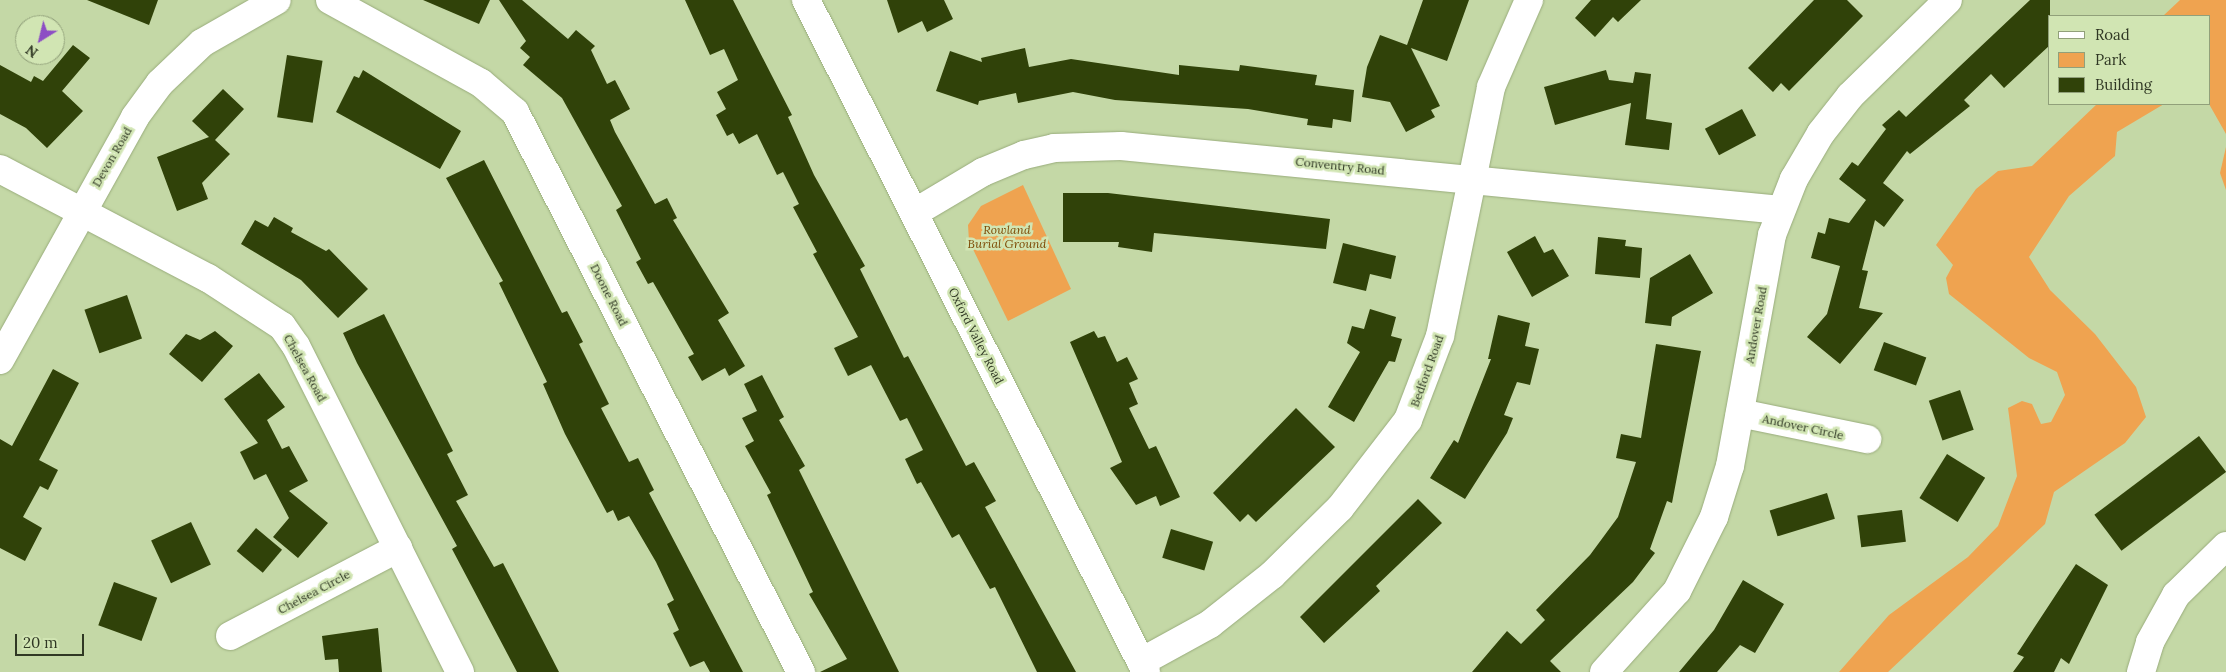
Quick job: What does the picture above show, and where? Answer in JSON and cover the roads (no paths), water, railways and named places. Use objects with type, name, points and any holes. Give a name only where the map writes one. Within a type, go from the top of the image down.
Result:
[{"type":"street","name":"Devon Road","points":[[0,360],[80,212],[135,117],[160,83],[202,43],[277,0]]},
{"type":"street","name":"Doone Road","points":[[330,0],[481,83],[515,112],[801,672]]},
{"type":"street","name":"Oxford Valley Road","points":[[806,0],[1144,667]]},
{"type":"street","name":"Bedford Road","points":[[1144,667],[1242,602],[1340,508],[1389,448],[1423,390],[1440,336],[1474,181],[1491,87],[1529,0]]},
{"type":"street","name":"Andover Road","points":[[1604,672],[1665,607],[1695,561],[1727,474],[1772,235],[1781,210],[1820,133],[1869,77],[1948,0]]},
{"type":"street","name":"Conventry Road","points":[[914,214],[982,172],[1024,155],[1073,146],[1212,152],[1474,181],[1781,210]]},
{"type":"street","name":"Chelsea Road","points":[[0,169],[208,278],[282,326],[398,548],[460,672]]},
{"type":"street","name":"Andover Circle","points":[[1740,413],[1867,439]]},
{"type":"street","points":[[2141,672],[2150,642],[2176,595],[2226,546]]},
{"type":"street","name":"Chelsea Circle","points":[[230,636],[398,548]]},
{"type":"park label","name":"Rowland Burial Ground","points":[[1007,237]]}]
